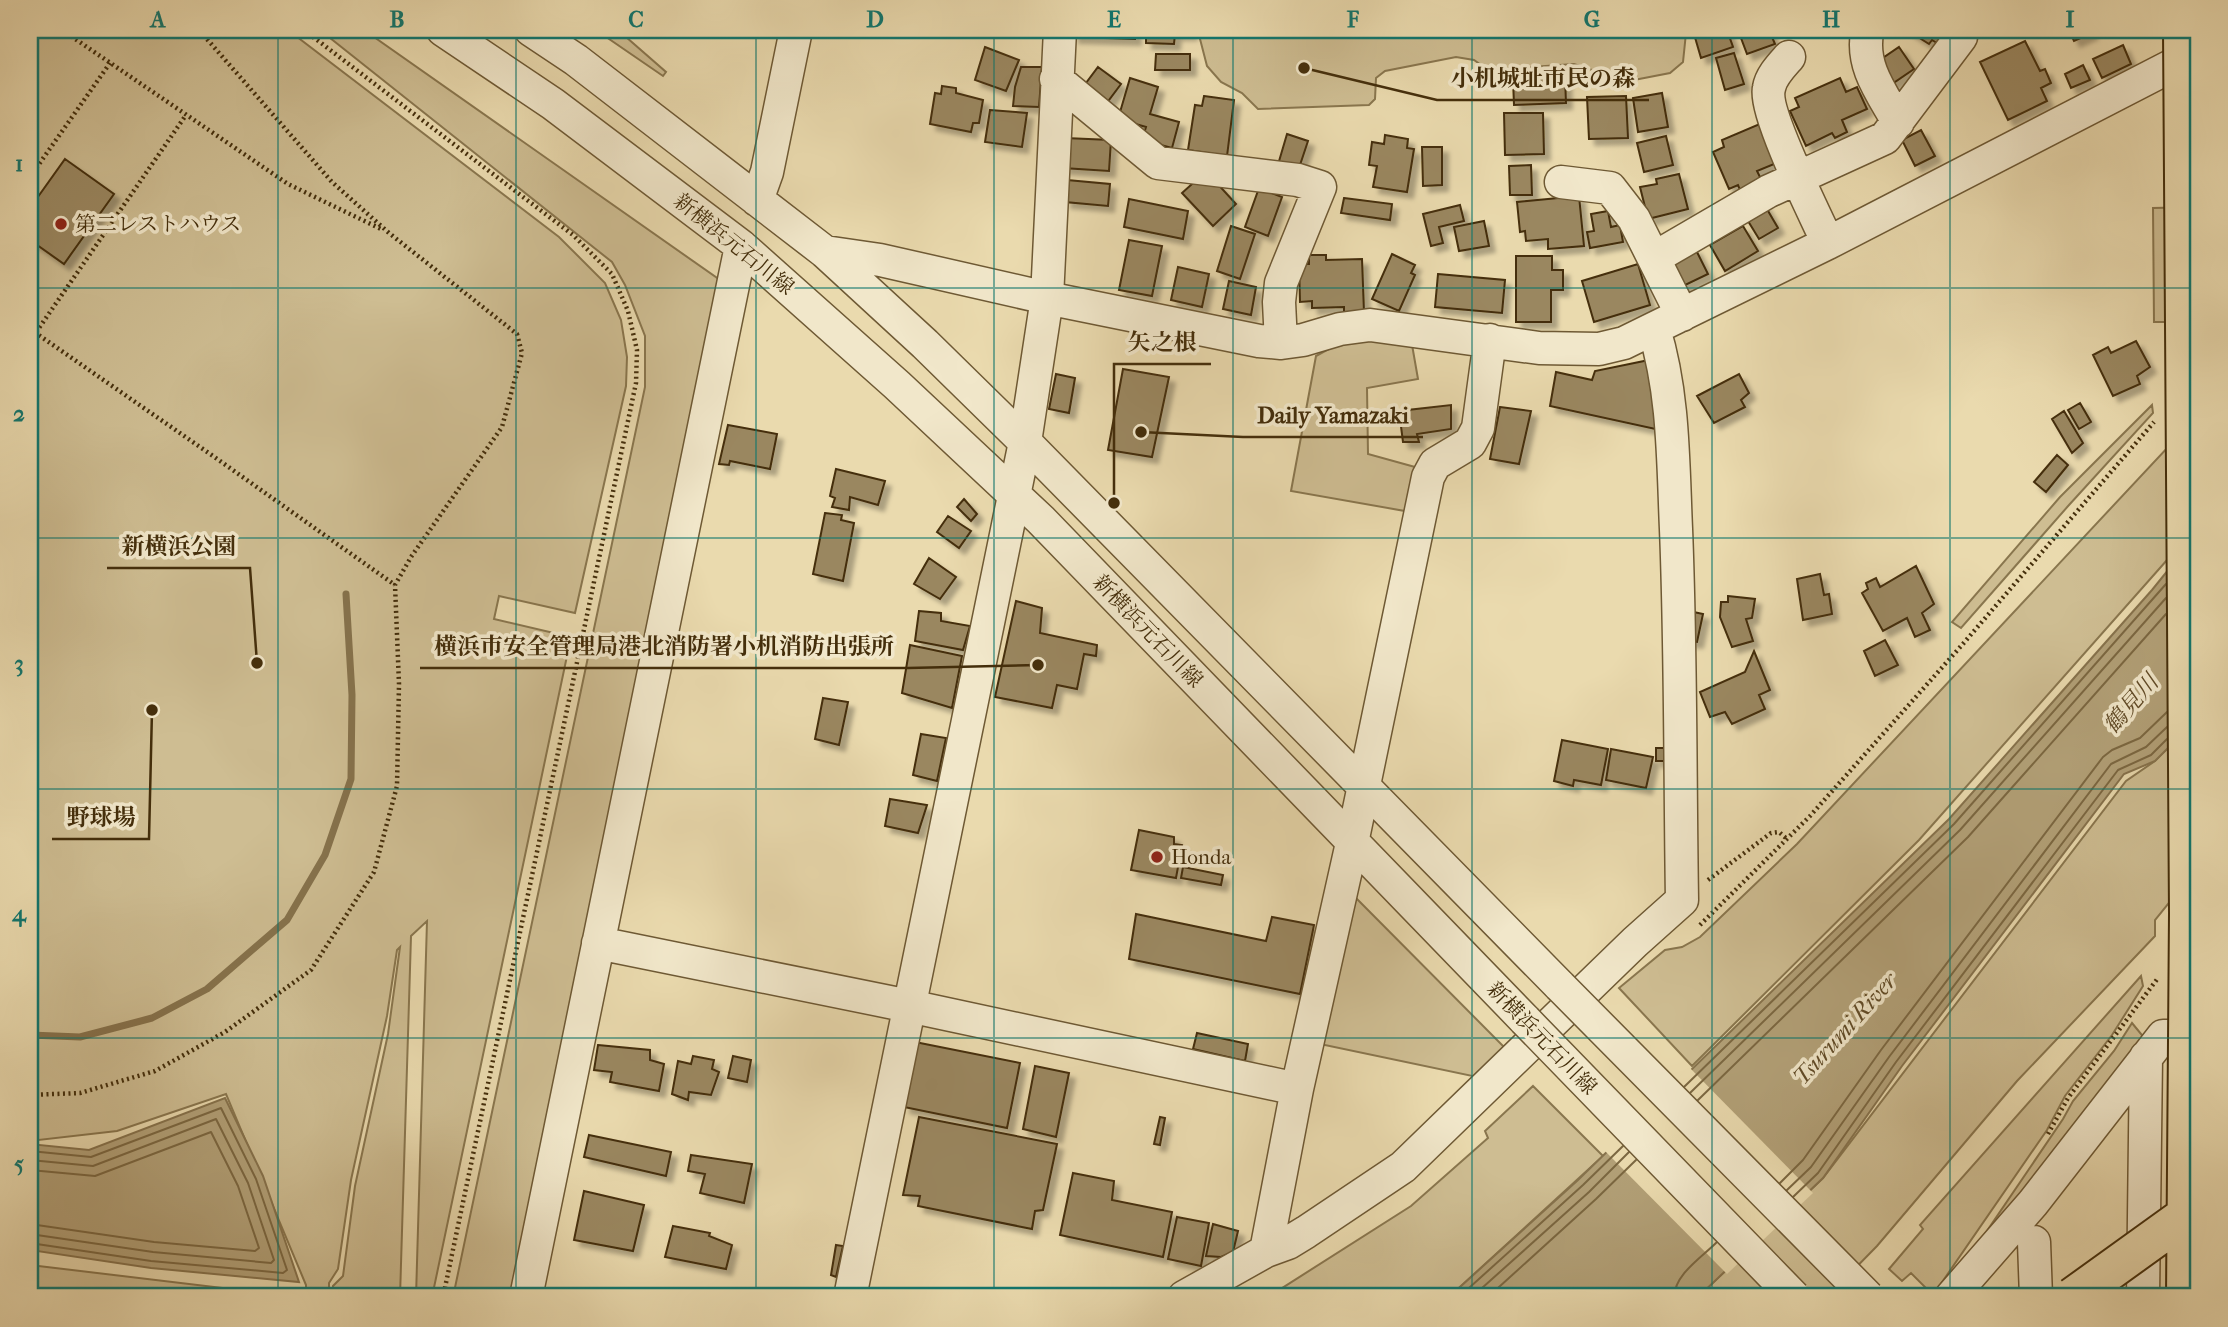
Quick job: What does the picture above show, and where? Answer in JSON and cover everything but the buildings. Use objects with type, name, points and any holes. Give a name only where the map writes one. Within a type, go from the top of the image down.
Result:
[{"type":"highway","points":[[2183,30],[2189,913],[2186,1297]]},
{"type":"highway","points":[[2073,1297],[2198,1207]]},
{"type":"highway","points":[[2091,1297],[2198,1220]]},
{"type":"street","name":"新横浜元石川線","points":[[443,30],[553,104],[741,246],[1015,495],[1794,1297]]},
{"type":"street","name":"新横浜元石川線","points":[[531,30],[576,60],[825,252],[925,344],[1025,442],[1868,1297]]},
{"type":"street","points":[[757,200],[767,172],[796,30]]},
{"type":"street","points":[[850,1297],[1025,442],[1047,298],[1060,30]]},
{"type":"street","points":[[1867,33],[1866,59],[1872,77],[1898,122]]},
{"type":"street","points":[[1654,258],[1769,191],[1885,138],[1961,37]]},
{"type":"street","points":[[825,252],[880,260],[1047,298],[1259,341],[1281,343],[1303,340],[1340,329],[1370,325],[1539,348],[1599,349],[1624,343],[1828,243],[2177,63],[2198,47]]},
{"type":"street","points":[[1790,57],[1778,69],[1768,89],[1769,107],[1828,243]]},
{"type":"street","points":[[1056,79],[1158,163],[1297,180],[1320,187],[1281,283],[1281,343]]},
{"type":"street","points":[[1561,182],[1610,188],[1634,219],[1682,316]]},
{"type":"street","points":[[526,1297],[741,246]]},
{"type":"street","points":[[1184,1297],[1306,1232],[1414,1158],[1634,942],[1682,900],[1678,584],[1672,433],[1667,385],[1654,329]]},
{"type":"street","points":[[1266,1251],[1297,1089],[1352,843],[1428,477],[1435,464],[1470,443],[1478,428],[1490,340]]},
{"type":"street","points":[[598,943],[1297,1089]]},
{"type":"street","points":[[1951,1297],[2033,1224],[2163,1036],[2198,1036]]},
{"type":"street","points":[[2143,1297],[2146,1057]]},
{"type":"street","points":[[2033,1224],[2036,1297]]},
{"type":"path","points":[[62,30],[288,184],[388,233]]},
{"type":"path","points":[[30,1095],[80,1093],[155,1071],[225,1032],[311,970],[374,872],[397,786],[400,684],[395,585],[411,557],[502,427],[522,353],[517,334],[388,233],[332,182],[199,30]]},
{"type":"path","points":[[304,30],[573,235],[612,274],[628,311],[637,350],[636,383],[443,1297]]},
{"type":"path","points":[[30,177],[110,62]]},
{"type":"path","points":[[30,341],[32,331],[186,115]]},
{"type":"path","points":[[32,331],[395,585]]},
{"type":"path","points":[[1696,928],[1810,816],[2163,412]]},
{"type":"path","points":[[1682,900],[1771,833],[1779,832],[1787,839]]},
{"type":"path","points":[[2042,1143],[2068,1098],[2162,973]]},
{"type":"shaded area","points":[[30,30],[288,30],[559,237],[605,283],[621,320],[627,357],[626,386],[575,613],[499,596],[494,619],[571,637],[432,1297],[416,1297],[427,921],[411,936],[400,1297],[333,1297],[333,1286],[343,1276],[355,1186],[388,1034],[400,947],[397,950],[387,1016],[351,1180],[338,1269],[329,1283],[329,1297],[306,1297],[306,1285],[226,1094],[117,1131],[30,1141]]},
{"type":"shaded area","points":[[320,30],[364,30],[720,280],[510,1297],[453,1297],[645,387],[645,336],[625,285],[612,262]]},
{"type":"shaded area","points":[[596,30],[618,30],[666,72],[663,76]]},
{"type":"shaded area","points":[[1201,30],[1688,30],[1683,62],[1670,73],[1634,80],[1610,79],[1574,64],[1488,70],[1474,60],[1456,57],[1385,71],[1376,78],[1375,99],[1369,105],[1258,109],[1242,93],[1221,82],[1207,66],[1200,39]]},
{"type":"shaded area","points":[[2198,207],[2198,322],[2154,322],[2153,208]]},
{"type":"shaded area","points":[[1411,339],[1418,379],[1367,388],[1368,454],[1415,467],[1405,511],[1291,491],[1316,356],[1345,340]]},
{"type":"shaded area","points":[[2152,405],[2153,413],[1961,628],[1952,622],[2060,497]]},
{"type":"shaded area","points":[[2198,415],[2198,525],[1919,840],[1692,1066],[1619,988],[1665,950],[1682,947],[1700,937],[1797,844]]},
{"type":"shaded area","points":[[2198,718],[2198,867],[2155,920],[2155,936],[2017,1081],[1877,1246],[1827,1297],[1698,1297],[1823,1178],[2126,781],[2155,761]]},
{"type":"shaded area","points":[[1354,896],[1505,1048],[1477,1077],[1320,1044]]},
{"type":"shaded area","points":[[2141,976],[2143,986],[2112,1035],[2065,1096],[2047,1130],[1938,1288],[1928,1297],[1919,1297],[1926,1288],[1911,1273],[1902,1281],[1889,1269],[1923,1229],[1920,1225]]},
{"type":"shaded area","points":[[2132,1023],[2146,1040],[1942,1297],[2073,1101],[2114,1051]]},
{"type":"shaded area","points":[[1533,1086],[1603,1156],[1449,1297],[1268,1297],[1411,1206],[1488,1138],[1485,1131]]},
{"type":"shaded area","points":[[30,1265],[299,1297],[30,1297]]},
{"type":"water","points":[[2198,533],[2198,718],[2155,761],[2124,774],[1902,1066],[1823,1178],[1698,1297],[1449,1297],[1578,1180],[1949,819],[2152,590]]},
{"type":"water","points":[[225,1098],[263,1176],[299,1282],[151,1268],[30,1250],[30,1144],[89,1150]]},
{"type":"pier","points":[[1689,1067],[1813,1193],[1727,1274],[1604,1150]]},
{"type":"waterway","points":[[30,1035],[80,1037],[152,1018],[207,989],[287,920],[325,855],[351,779],[352,695],[346,594]]},
{"type":"place","name":"小机城址市民の森","points":[[1304,68]]},
{"type":"place","name":"第二レストハウス","points":[[61,224]]},
{"type":"place","name":"Daily Yamazaki","points":[[1141,432]]},
{"type":"place","name":"矢之根","points":[[1114,503]]},
{"type":"place","name":"新横浜公園","points":[[257,663]]},
{"type":"place","name":"横浜市安全管理局港北消防署小机消防出張所","points":[[1038,665]]},
{"type":"place","name":"野球場","points":[[152,710]]},
{"type":"place","name":"Honda","points":[[1157,857]]},
{"type":"water label","name":"鶴見川","points":[[2131,704]]},
{"type":"water label","name":"Tsurumi River","points":[[1845,1029]]}]
